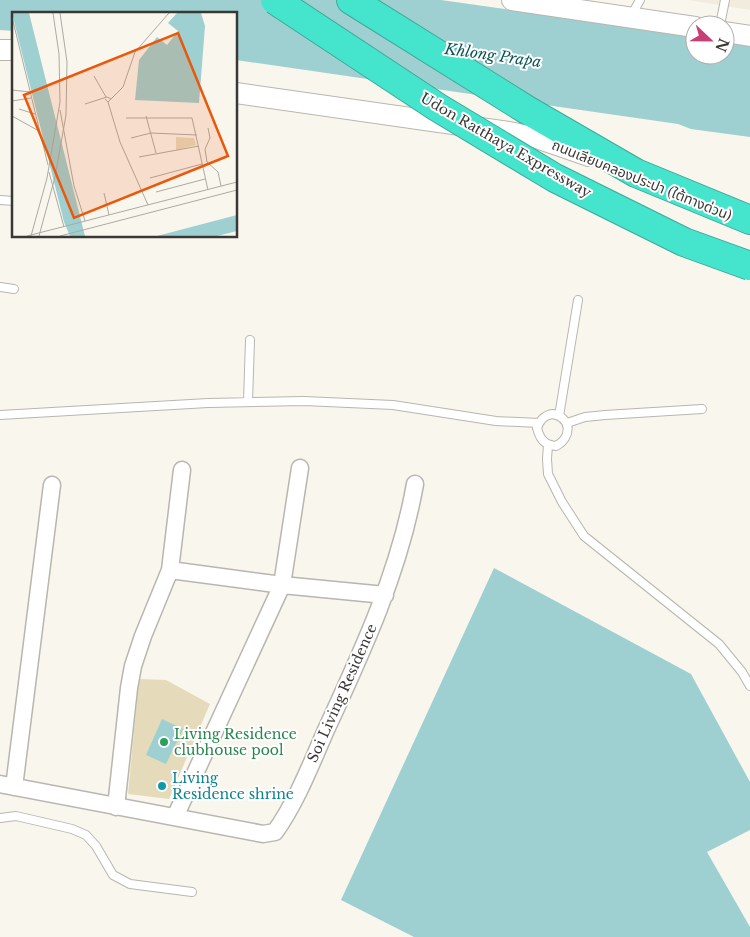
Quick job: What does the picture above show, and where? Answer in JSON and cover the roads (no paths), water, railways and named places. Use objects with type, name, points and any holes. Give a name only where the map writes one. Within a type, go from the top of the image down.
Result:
[{"type":"highway","name":"Udon Ratthaya Expressway","points":[[275,0],[437,107],[555,178],[684,242],[750,266]]},
{"type":"highway","points":[[352,0],[527,110],[636,173],[750,221]]},
{"type":"street","points":[[525,1],[685,25]]},
{"type":"street","points":[[735,34],[750,36]]},
{"type":"street","name":"ถนนเลียบคลองประปา (ใต้ทางด่วน)","points":[[238,93],[509,132],[534,138],[598,159],[682,198],[750,221]]},
{"type":"street","points":[[175,817],[282,585],[300,468]]},
{"type":"street","points":[[116,807],[133,666],[170,570],[182,470]]},
{"type":"street","name":"Soi Living Residence","points":[[52,484],[7,786],[263,834],[275,832],[285,818],[385,596],[402,543],[415,484]]},
{"type":"street","points":[[170,570],[385,596]]},
{"type":"lane","points":[[630,17],[640,0]]},
{"type":"lane","points":[[722,15],[726,0]]},
{"type":"lane","points":[[0,287],[14,289]]},
{"type":"lane","points":[[559,416],[578,300]]},
{"type":"lane","points":[[248,402],[250,340]]},
{"type":"lane","points":[[0,415],[208,403],[304,401],[393,405],[496,421],[539,423]]},
{"type":"lane","points":[[566,423],[585,417],[702,408]]},
{"type":"lane","points":[[547,415],[559,416],[566,423],[568,431],[566,438],[556,446],[548,445],[540,436],[537,428],[539,423],[547,415]]},
{"type":"lane","points":[[548,445],[548,474],[562,502],[584,536],[718,644],[742,672],[750,686]]},
{"type":"lane","points":[[0,818],[16,816],[72,829],[86,835],[96,846],[113,875],[130,884],[192,892]]},
{"type":"water","name":"Khlong Prapa","points":[[0,0],[441,0],[685,35],[685,65],[735,65],[735,42],[750,44],[750,137],[691,129],[678,124],[238,60],[238,12],[12,12],[12,31],[0,30]]},
{"type":"water","points":[[494,568],[691,674],[750,782],[750,830],[707,852],[750,927],[750,937],[414,937],[341,900]]},
{"type":"water","name":"Living Residence clubhouse pool","points":[[162,719],[183,729],[166,764],[146,755]]},
{"type":"place","name":"Living Residence clubhouse pool","points":[[164,742]]},
{"type":"place","name":"Living Residence shrine","points":[[162,786]]}]
